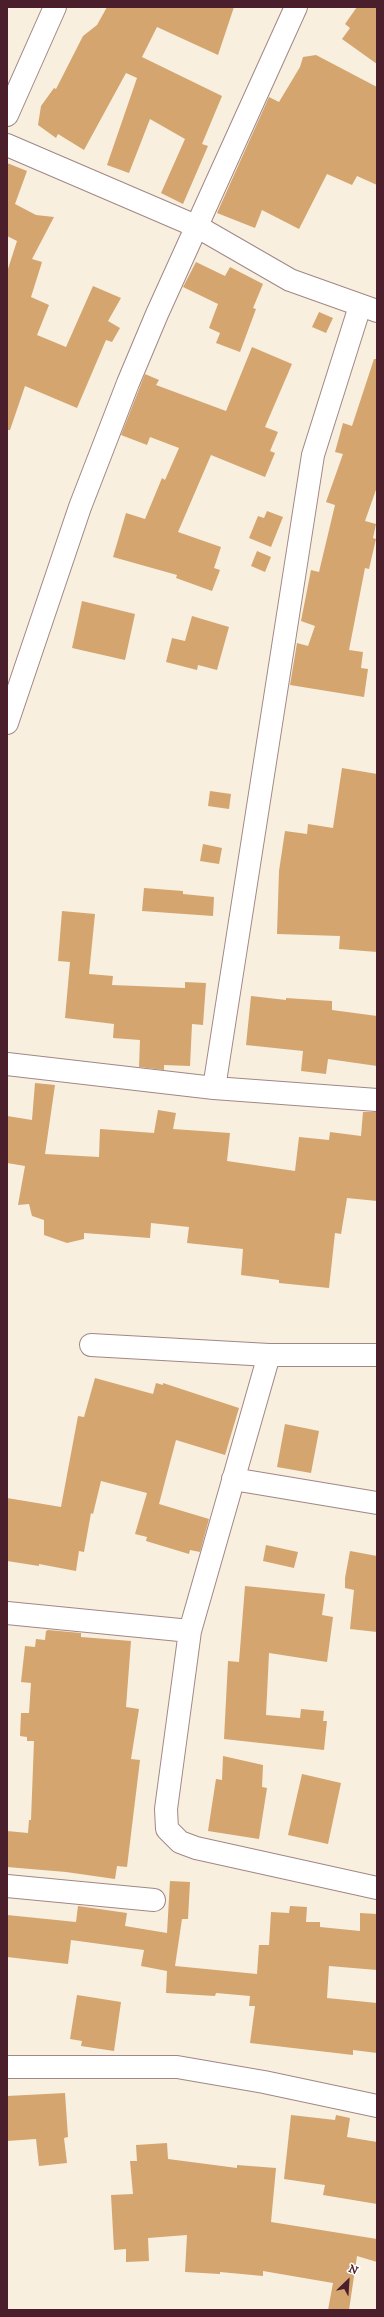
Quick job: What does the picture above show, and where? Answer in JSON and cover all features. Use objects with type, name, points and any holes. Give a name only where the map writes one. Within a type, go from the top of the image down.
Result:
[{"type":"street","points":[[7,115],[55,7]]},
{"type":"street","points":[[7,723],[83,500],[157,314],[198,227],[296,7]]},
{"type":"street","points":[[7,144],[198,227],[290,280],[369,309],[313,456],[214,1088]]},
{"type":"street","points":[[7,1064],[214,1088],[377,1100]]},
{"type":"street","points":[[91,1345],[269,1355],[377,1355]]},
{"type":"street","points":[[269,1355],[190,1631],[166,1809],[167,1829],[180,1842],[196,1848],[377,1888]]},
{"type":"street","points":[[233,1479],[377,1503]]},
{"type":"street","points":[[7,1613],[190,1631]]},
{"type":"street","points":[[7,1886],[154,1900]]},
{"type":"street","points":[[7,2067],[177,2067],[264,2082],[377,2106]]},
{"type":"building","points":[[107,7],[234,7],[218,55],[157,27],[142,57],[222,96],[202,144],[208,146],[183,204],[161,193],[185,139],[150,119],[129,173],[107,165],[137,78],[126,73],[84,150],[58,134],[56,138],[38,125],[41,106],[54,88],[56,89],[83,36],[97,25]]},
{"type":"building","points":[[357,7],[377,7],[377,64],[342,39],[350,28],[345,24]]},
{"type":"building","points":[[316,55],[377,87],[377,185],[357,176],[352,185],[327,174],[299,229],[262,210],[255,228],[217,213],[269,97],[279,102],[300,67],[303,57]]},
{"type":"building","points":[[7,163],[27,171],[15,204],[36,215],[54,217],[32,259],[42,262],[31,297],[49,305],[37,335],[66,347],[93,286],[121,298],[108,321],[120,328],[112,342],[106,340],[77,408],[25,386],[10,430],[7,430],[7,272],[17,241],[7,236]]},
{"type":"building","points":[[196,262],[225,276],[230,267],[263,284],[253,308],[256,309],[240,352],[216,343],[220,333],[209,328],[218,304],[183,287]]},
{"type":"building","points":[[319,312],[333,318],[326,333],[312,327]]},
{"type":"building","points":[[252,347],[292,364],[265,427],[278,432],[270,451],[275,453],[265,477],[211,455],[178,532],[221,547],[214,568],[220,570],[212,591],[176,578],[177,575],[113,557],[126,513],[145,519],[162,478],[165,480],[179,448],[150,437],[147,445],[121,435],[145,374],[159,380],[156,385],[226,411]]},
{"type":"building","points":[[374,359],[377,359],[377,487],[365,521],[376,524],[373,538],[376,539],[369,569],[365,568],[349,650],[363,652],[361,668],[368,669],[364,697],[290,685],[297,643],[308,646],[315,626],[301,621],[311,570],[319,572],[335,505],[326,502],[343,454],[335,452],[343,423],[352,426]]},
{"type":"building","points":[[267,511],[283,517],[271,547],[249,538],[258,516],[264,518]]},
{"type":"building","points":[[257,551],[271,557],[265,572],[251,566]]},
{"type":"building","points":[[82,601],[135,614],[125,660],[72,648]]},
{"type":"building","points":[[192,616],[229,627],[217,670],[198,665],[197,670],[166,662],[172,638],[185,641]]},
{"type":"building","points":[[342,768],[377,774],[377,952],[339,949],[340,936],[277,934],[279,871],[285,831],[307,834],[308,824],[333,828]]},
{"type":"building","points":[[210,791],[231,794],[229,809],[208,806]]},
{"type":"building","points":[[203,844],[222,848],[219,864],[200,861]]},
{"type":"building","points":[[144,888],[183,891],[183,894],[214,897],[213,916],[142,911]]},
{"type":"building","points":[[62,911],[95,914],[89,974],[113,976],[112,985],[185,988],[185,982],[206,983],[203,1025],[192,1024],[190,1066],[164,1065],[164,1070],[139,1067],[140,1040],[113,1038],[114,1024],[65,1018],[70,962],[58,961]]},
{"type":"building","points":[[251,996],[286,1000],[286,998],[332,1001],[332,1010],[377,1016],[377,1066],[328,1059],[326,1074],[301,1071],[303,1051],[246,1045]]},
{"type":"building","points":[[35,1083],[55,1085],[45,1154],[99,1157],[100,1129],[154,1133],[158,1110],[176,1113],[173,1129],[230,1133],[227,1161],[295,1171],[299,1137],[329,1140],[330,1132],[361,1136],[363,1112],[377,1112],[377,1201],[347,1198],[341,1234],[335,1233],[329,1288],[279,1283],[279,1280],[241,1275],[243,1249],[187,1243],[189,1227],[151,1223],[150,1238],[84,1233],[84,1239],[67,1243],[44,1235],[44,1220],[32,1216],[29,1204],[18,1205],[25,1166],[7,1163],[7,1116],[32,1120]]},
{"type":"building","points":[[95,1378],[153,1394],[156,1383],[163,1385],[163,1383],[239,1408],[225,1455],[176,1440],[159,1504],[209,1519],[200,1552],[190,1550],[189,1554],[146,1541],[147,1537],[135,1534],[147,1493],[101,1481],[93,1514],[91,1513],[84,1552],[79,1551],[76,1571],[39,1564],[39,1566],[7,1561],[7,1498],[61,1507],[78,1416],[84,1417]]},
{"type":"building","points":[[285,1424],[319,1431],[311,1473],[277,1467]]},
{"type":"building","points":[[266,1545],[298,1552],[294,1568],[263,1561]]},
{"type":"building","points":[[350,1551],[377,1556],[377,1632],[350,1629],[354,1590],[345,1588],[345,1578]]},
{"type":"building","points":[[245,1586],[325,1594],[322,1615],[333,1617],[327,1662],[269,1653],[266,1715],[300,1718],[301,1709],[324,1711],[323,1721],[327,1721],[324,1750],[224,1739],[228,1661],[239,1662]]},
{"type":"building","points":[[46,1631],[81,1633],[81,1637],[131,1641],[126,1707],[139,1709],[131,1759],[140,1760],[127,1867],[117,1866],[115,1879],[66,1872],[7,1867],[7,1831],[28,1833],[29,1820],[31,1820],[34,1741],[27,1741],[27,1737],[20,1736],[21,1713],[29,1713],[31,1683],[21,1682],[25,1646],[35,1647],[36,1639],[45,1640]]},
{"type":"building","points":[[223,1756],[263,1765],[262,1787],[267,1788],[259,1839],[208,1831],[216,1779],[222,1780]]},
{"type":"building","points":[[302,1774],[341,1783],[328,1844],[288,1835]]},
{"type":"building","points":[[170,1881],[190,1882],[188,1919],[182,1919],[175,1966],[257,1974],[259,1945],[269,1945],[271,1912],[289,1913],[290,1906],[307,1907],[306,1922],[320,1922],[320,1927],[360,1931],[360,1913],[377,1914],[377,1970],[329,1966],[327,1998],[377,2003],[377,2053],[353,2050],[353,2055],[250,2043],[255,2006],[249,2006],[250,1996],[216,1993],[215,1996],[166,1993],[167,1971],[141,1966],[144,1950],[71,1940],[68,1964],[7,1957],[7,1915],[76,1922],[78,1906],[127,1913],[125,1926],[167,1933]]},
{"type":"building","points":[[77,1995],[121,2002],[114,2051],[81,2046],[82,2041],[70,2039]]},
{"type":"building","points":[[65,2093],[68,2137],[64,2138],[67,2163],[39,2166],[36,2139],[7,2141],[7,2096]]},
{"type":"building","points":[[291,2115],[335,2120],[336,2115],[350,2118],[347,2137],[377,2142],[377,2204],[323,2195],[325,2185],[284,2179]]},
{"type":"building","points":[[167,2143],[168,2159],[237,2168],[237,2165],[276,2168],[271,2222],[377,2239],[377,2262],[357,2256],[349,2310],[328,2310],[333,2283],[263,2271],[263,2276],[220,2272],[220,2274],[185,2272],[187,2235],[148,2238],[149,2261],[126,2262],[126,2249],[114,2250],[111,2195],[133,2194],[130,2161],[137,2161],[136,2145]]}]
